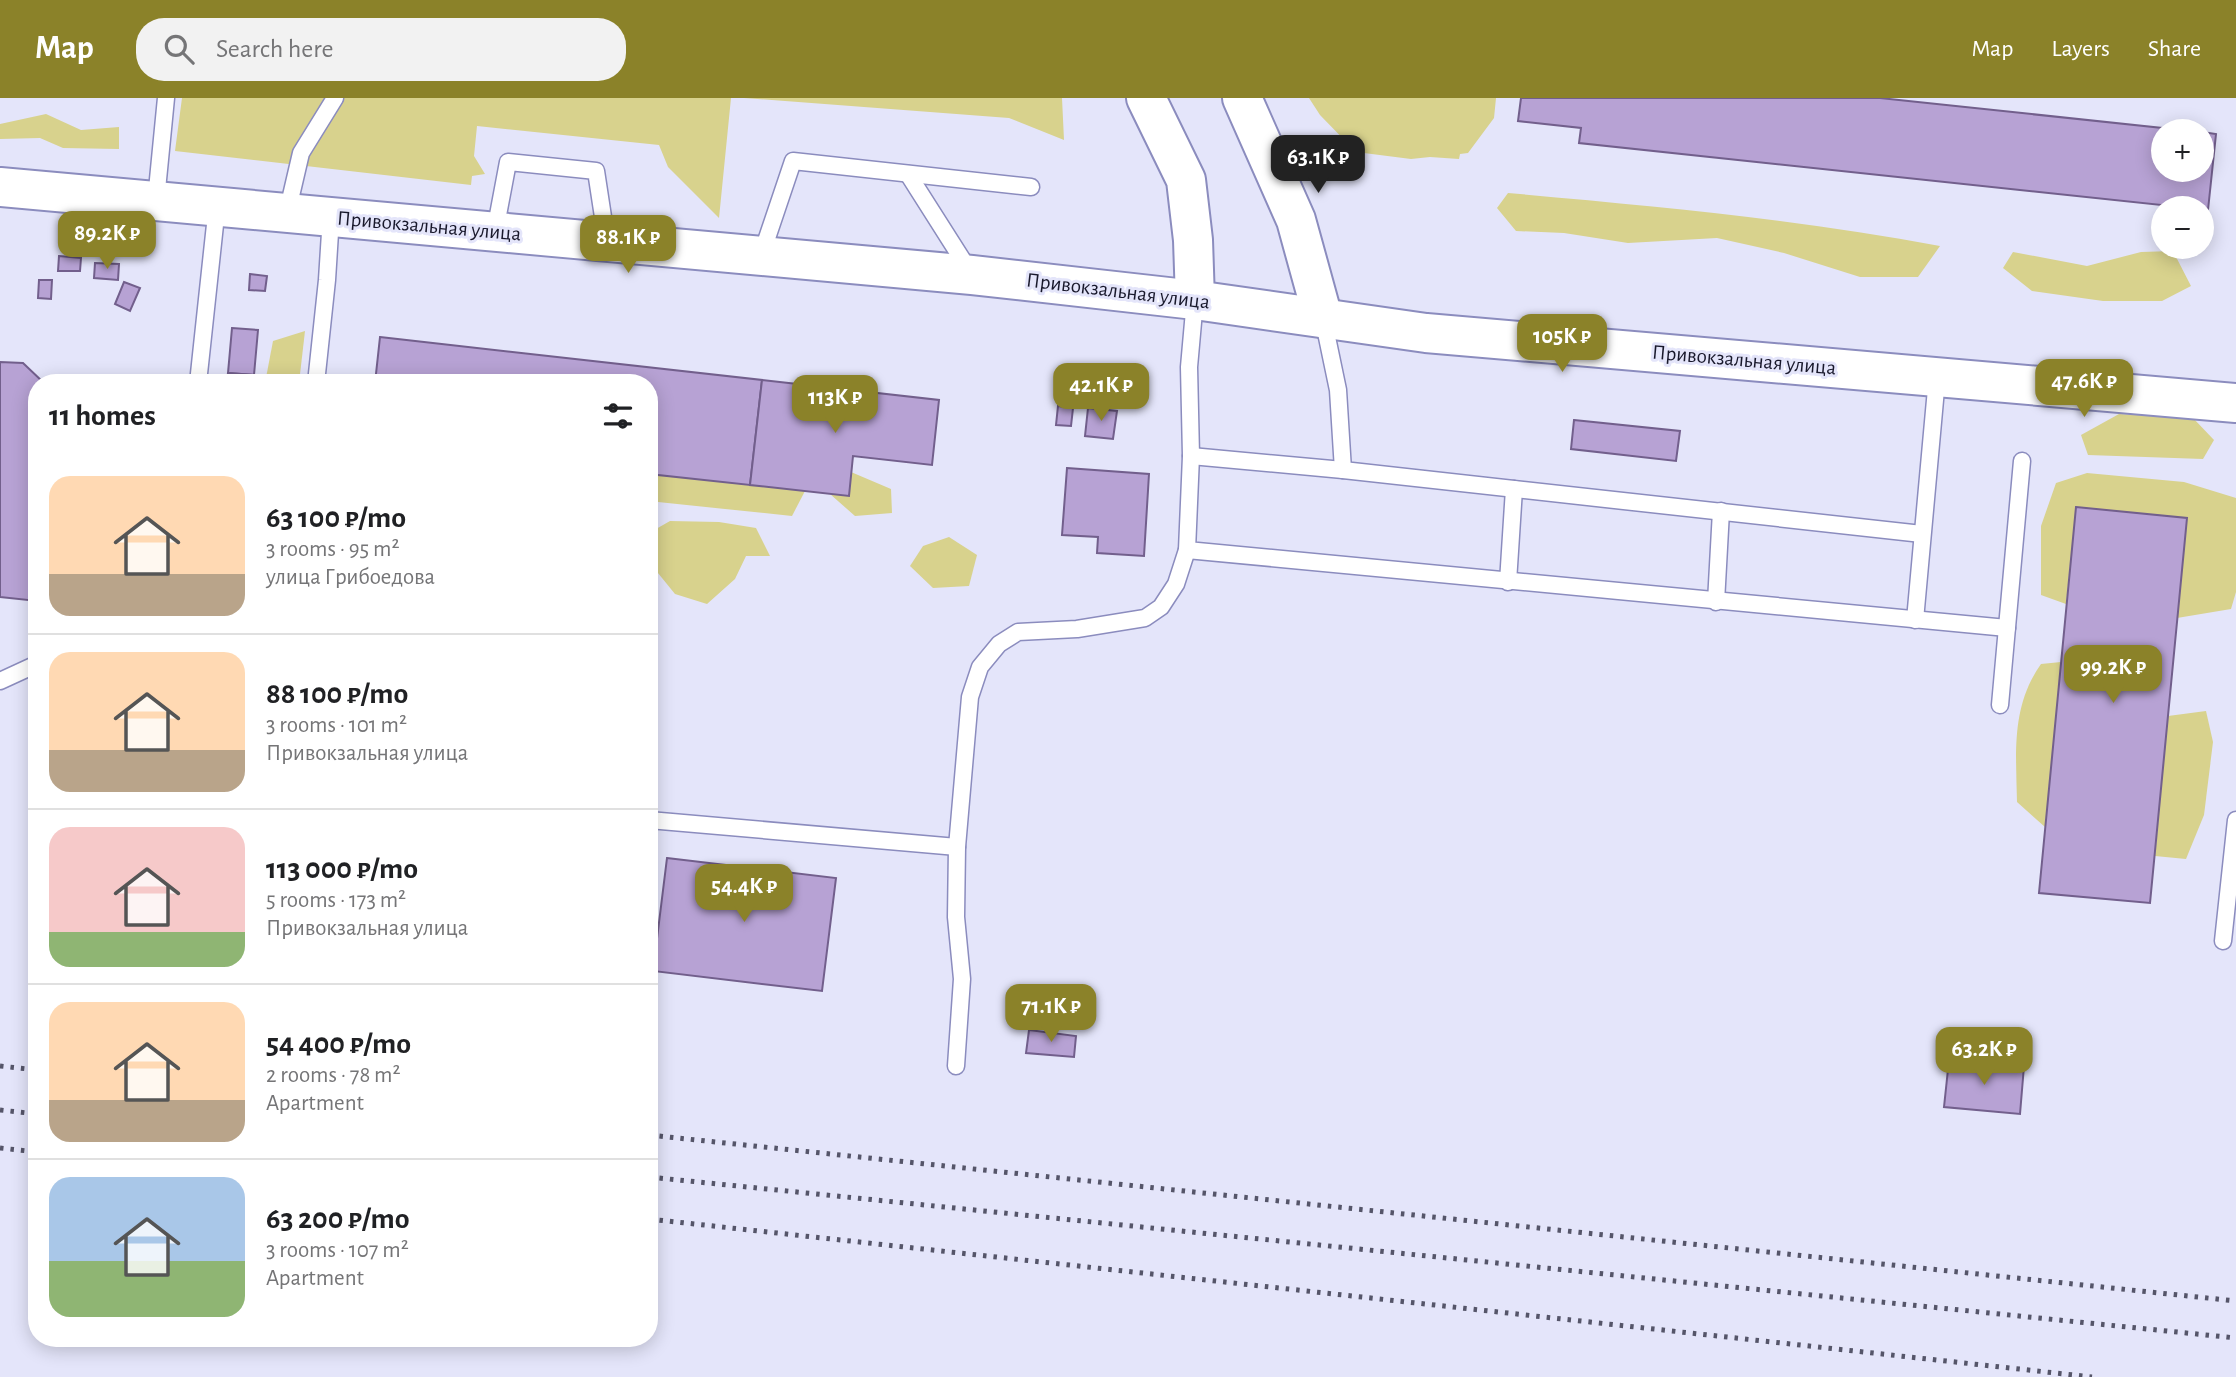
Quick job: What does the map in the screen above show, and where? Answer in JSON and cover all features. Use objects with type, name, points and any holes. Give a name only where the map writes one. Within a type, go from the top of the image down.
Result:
[{"type":"main road","points":[[1146,98],[1186,180],[1193,240],[1195,300]]},
{"type":"main road","points":[[1242,98],[1296,220],[1322,318]]},
{"type":"main road","name":"Привокзальная улица","points":[[0,187],[972,275],[1195,300],[1426,333],[2236,403]]},
{"type":"lane","points":[[156,201],[166,98]]},
{"type":"lane","points":[[287,213],[301,153],[335,98]]},
{"type":"lane","points":[[761,256],[793,161],[1031,187]]},
{"type":"lane","points":[[495,232],[508,162],[584,169],[596,171],[607,243]]},
{"type":"lane","points":[[908,174],[972,275]]},
{"type":"lane","points":[[199,374],[217,206]]},
{"type":"lane","points":[[317,374],[331,217]]},
{"type":"lane","points":[[956,1066],[962,979],[956,917],[957,847],[970,697],[980,667],[999,644],[1018,632],[1076,629],[1145,618],[1161,607],[1176,584],[1187,550],[1191,456],[1189,367],[1195,300]]},
{"type":"lane","points":[[1322,318],[1338,390],[1343,470]]},
{"type":"lane","points":[[1915,620],[1937,378]]},
{"type":"lane","points":[[1191,456],[1343,470],[1922,534]]},
{"type":"lane","points":[[2000,705],[2022,461]]},
{"type":"lane","points":[[1508,582],[1514,489]]},
{"type":"lane","points":[[1716,601],[1721,511]]},
{"type":"lane","points":[[1187,550],[2007,628]]},
{"type":"lane","points":[[0,681],[28,668]]},
{"type":"lane","points":[[2222,941],[2236,820]]},
{"type":"lane","points":[[658,821],[957,847]]},
{"type":"shaded area","points":[[182,98],[731,98],[719,218],[668,167],[659,145],[477,126],[474,156],[485,174],[472,176],[471,185],[175,151]]},
{"type":"shaded area","points":[[744,98],[1062,98],[1064,140],[1009,118]]},
{"type":"shaded area","points":[[1309,98],[1496,98],[1494,118],[1468,153],[1460,154],[1459,159],[1411,159],[1356,152],[1320,115]]},
{"type":"shaded area","points":[[46,114],[81,130],[119,127],[119,149],[63,148],[40,138],[0,139],[0,124]]},
{"type":"shaded area","points":[[1508,193],[1779,221],[1940,246],[1918,277],[1860,277],[1784,253],[1717,238],[1628,243],[1564,233],[1516,231],[1497,208]]},
{"type":"shaded area","points":[[2013,252],[2087,266],[2151,252],[2151,259],[2177,259],[2191,286],[2162,301],[2103,301],[2032,291],[2003,268]]},
{"type":"shaded area","points":[[305,331],[300,374],[267,374],[273,341]]},
{"type":"shaded area","points":[[2119,414],[2193,418],[2214,440],[2203,459],[2088,455],[2081,435]]},
{"type":"shaded area","points":[[851,472],[891,489],[892,513],[855,516],[830,494],[849,496]]},
{"type":"shaded area","points":[[2087,473],[2184,482],[2236,498],[2236,592],[2231,609],[2177,618],[2187,518],[2076,507],[2066,604],[2041,595],[2041,526],[2056,483]]},
{"type":"shaded area","points":[[658,475],[805,491],[792,516],[658,502]]},
{"type":"shaded area","points":[[670,521],[719,522],[756,528],[770,556],[746,556],[735,579],[707,604],[675,594],[658,573],[658,528]]},
{"type":"shaded area","points":[[949,537],[977,555],[969,586],[933,588],[910,566],[923,546]]},
{"type":"shaded area","points":[[2061,662],[2045,827],[2017,802],[2017,730],[2024,696],[2041,664]]},
{"type":"shaded area","points":[[2206,711],[2213,742],[2204,815],[2186,859],[2155,856],[2168,716]]},
{"type":"building","points":[[1521,98],[1880,98],[2151,127],[2151,182],[2211,182],[2209,196],[2151,196],[2151,204],[1579,143],[1581,128],[1518,121]]},
{"type":"building","points":[[59,256],[81,258],[80,271],[58,271]]},
{"type":"building","points":[[95,263],[119,264],[118,280],[94,278]]},
{"type":"building","points":[[250,274],[267,276],[265,291],[249,290]]},
{"type":"building","points":[[39,280],[52,280],[51,299],[38,298]]},
{"type":"building","points":[[124,282],[140,288],[130,311],[115,304]]},
{"type":"building","points":[[232,328],[258,330],[254,374],[228,373]]},
{"type":"building","points":[[380,337],[762,380],[750,485],[658,475],[658,374],[376,374]]},
{"type":"building","points":[[0,362],[23,363],[35,374],[28,374],[28,600],[0,597]]},
{"type":"building","points":[[762,380],[939,400],[932,465],[853,456],[849,496],[750,485]]},
{"type":"building","points":[[1058,406],[1073,408],[1071,426],[1056,425]]},
{"type":"building","points":[[1088,408],[1117,411],[1113,439],[1085,436]]},
{"type":"building","points":[[1574,420],[1680,431],[1676,461],[1571,449]]},
{"type":"building","points":[[1067,468],[1149,474],[1144,556],[1097,553],[1098,537],[1062,535]]},
{"type":"building","points":[[2076,507],[2187,518],[2150,903],[2039,893]]},
{"type":"building","points":[[667,858],[836,878],[822,991],[658,972],[658,931]]},
{"type":"building","points":[[1029,1030],[1076,1036],[1074,1057],[1026,1053]]},
{"type":"building","points":[[1949,1060],[2024,1066],[2020,1114],[1944,1107]]},
{"type":"railway","points":[[0,1066],[28,1069]]},
{"type":"railway","points":[[0,1110],[28,1113]]},
{"type":"railway","points":[[658,1136],[2236,1301]]},
{"type":"railway","points":[[0,1148],[28,1151]]},
{"type":"railway","points":[[658,1178],[2236,1338]]},
{"type":"railway","points":[[658,1220],[2092,1377]]}]
